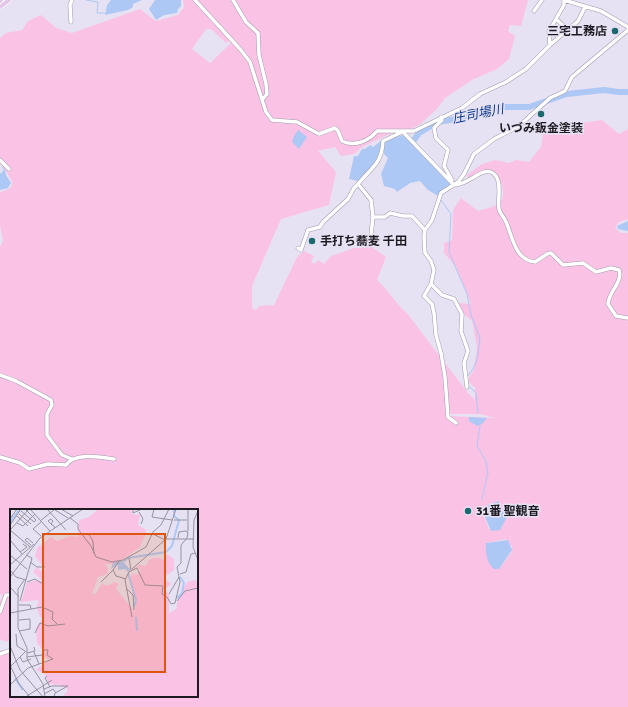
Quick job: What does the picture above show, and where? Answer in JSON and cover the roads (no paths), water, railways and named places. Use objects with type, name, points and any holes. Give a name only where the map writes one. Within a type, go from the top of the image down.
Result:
[{"type":"main road","points":[[0,7],[9,0]]},
{"type":"street","points":[[71,22],[70,5],[72,0]]},
{"type":"street","points":[[195,0],[250,62],[266,112],[272,120],[297,122],[319,134],[335,128],[338,131],[342,141],[346,143],[360,142],[372,138],[377,131],[414,131],[462,108],[480,94],[512,78],[531,64],[578,21],[585,6]]},
{"type":"street","points":[[233,0],[246,22],[258,33],[259,55],[267,94],[262,100]]},
{"type":"street","points":[[534,12],[542,0]]},
{"type":"street","points":[[456,423],[448,417],[445,377],[436,335],[434,313],[432,304],[425,298],[425,294],[431,284],[433,266],[425,253],[425,230],[432,220],[439,198],[444,191],[454,185],[464,174],[474,154],[494,139],[518,126],[550,98],[566,91],[572,77],[628,28],[609,15],[564,0],[564,6],[549,31],[550,45]]},
{"type":"street","points":[[556,19],[568,30]]},
{"type":"street","points":[[441,117],[442,120],[434,128],[436,138],[448,150],[444,166],[454,185]]},
{"type":"street","points":[[403,132],[454,185]]},
{"type":"street","points":[[298,248],[301,250],[308,230],[320,227],[322,222],[348,199],[354,188],[377,164],[382,154],[383,141],[403,132]]},
{"type":"street","points":[[0,160],[9,169]]},
{"type":"street","points":[[454,185],[463,184],[485,172],[494,175],[497,179],[500,194],[500,213],[505,219],[514,246],[525,259],[535,262],[546,254],[551,253],[563,265],[583,263],[596,272],[617,268],[620,276],[610,295],[608,304],[616,316],[628,318]]},
{"type":"street","points":[[358,184],[371,200],[373,217],[371,235],[366,241]]},
{"type":"street","points":[[373,217],[385,217],[390,212],[403,216],[412,216],[425,230]]},
{"type":"street","points":[[431,284],[442,295],[454,299],[462,314],[461,331],[468,351],[464,363],[467,387]]},
{"type":"street","points":[[0,375],[16,380],[51,400],[52,405],[47,414],[47,435],[62,455],[72,460],[98,457],[114,459]]},
{"type":"street","points":[[0,457],[20,463],[28,469],[48,464],[66,465],[72,460]]},
{"type":"street","points":[[0,612],[6,595],[10,595]]},
{"type":"street","points":[[0,654],[10,650]]},
{"type":"water","points":[[111,0],[142,0],[133,4],[133,7],[128,10],[105,15],[107,5]]},
{"type":"water","points":[[155,0],[181,0],[181,6],[177,13],[164,15],[156,20],[149,9]]},
{"type":"water","points":[[298,130],[307,137],[299,149],[292,142]]},
{"type":"water","points":[[403,135],[451,185],[441,191],[438,196],[428,190],[420,181],[410,183],[397,192],[395,189],[384,186],[381,174],[388,158],[384,154],[384,141]]},
{"type":"water","points":[[382,140],[380,154],[372,168],[358,181],[349,179],[354,156],[358,156],[362,149],[365,149],[370,145],[373,147]]},
{"type":"water","points":[[1,166],[5,169],[6,175],[11,183],[8,188],[0,190],[0,174],[4,170]]},
{"type":"water","points":[[628,221],[628,231],[618,229],[617,226]]},
{"type":"water","points":[[469,417],[487,418],[482,424],[477,426],[469,421]]},
{"type":"water","points":[[499,501],[499,506],[507,517],[500,530],[491,531],[482,510],[488,505]]},
{"type":"water","points":[[508,540],[512,550],[499,569],[494,569],[487,557],[486,543]]},
{"type":"waterway","points":[[86,0],[98,2],[97,13],[105,13]]},
{"type":"waterway","name":"庄司場川","points":[[409,147],[419,133],[438,122],[467,117],[500,107],[529,107],[567,94],[604,90],[628,92]]},
{"type":"waterway","points":[[440,199],[451,214],[449,252],[467,294],[471,315],[480,338],[477,360],[467,377]]},
{"type":"waterway","points":[[468,385],[476,393],[478,413]]},
{"type":"waterway","points":[[480,426],[477,446],[486,461],[488,473],[482,499]]},
{"type":"place","name":"三宅工務店","points":[[615,31]]},
{"type":"place","name":"いづみ鈑金塗装","points":[[541,114]]},
{"type":"place","name":"手打ち蕎麦 千田","points":[[312,241]]},
{"type":"place","name":"31番 聖観音","points":[[468,511]]}]
